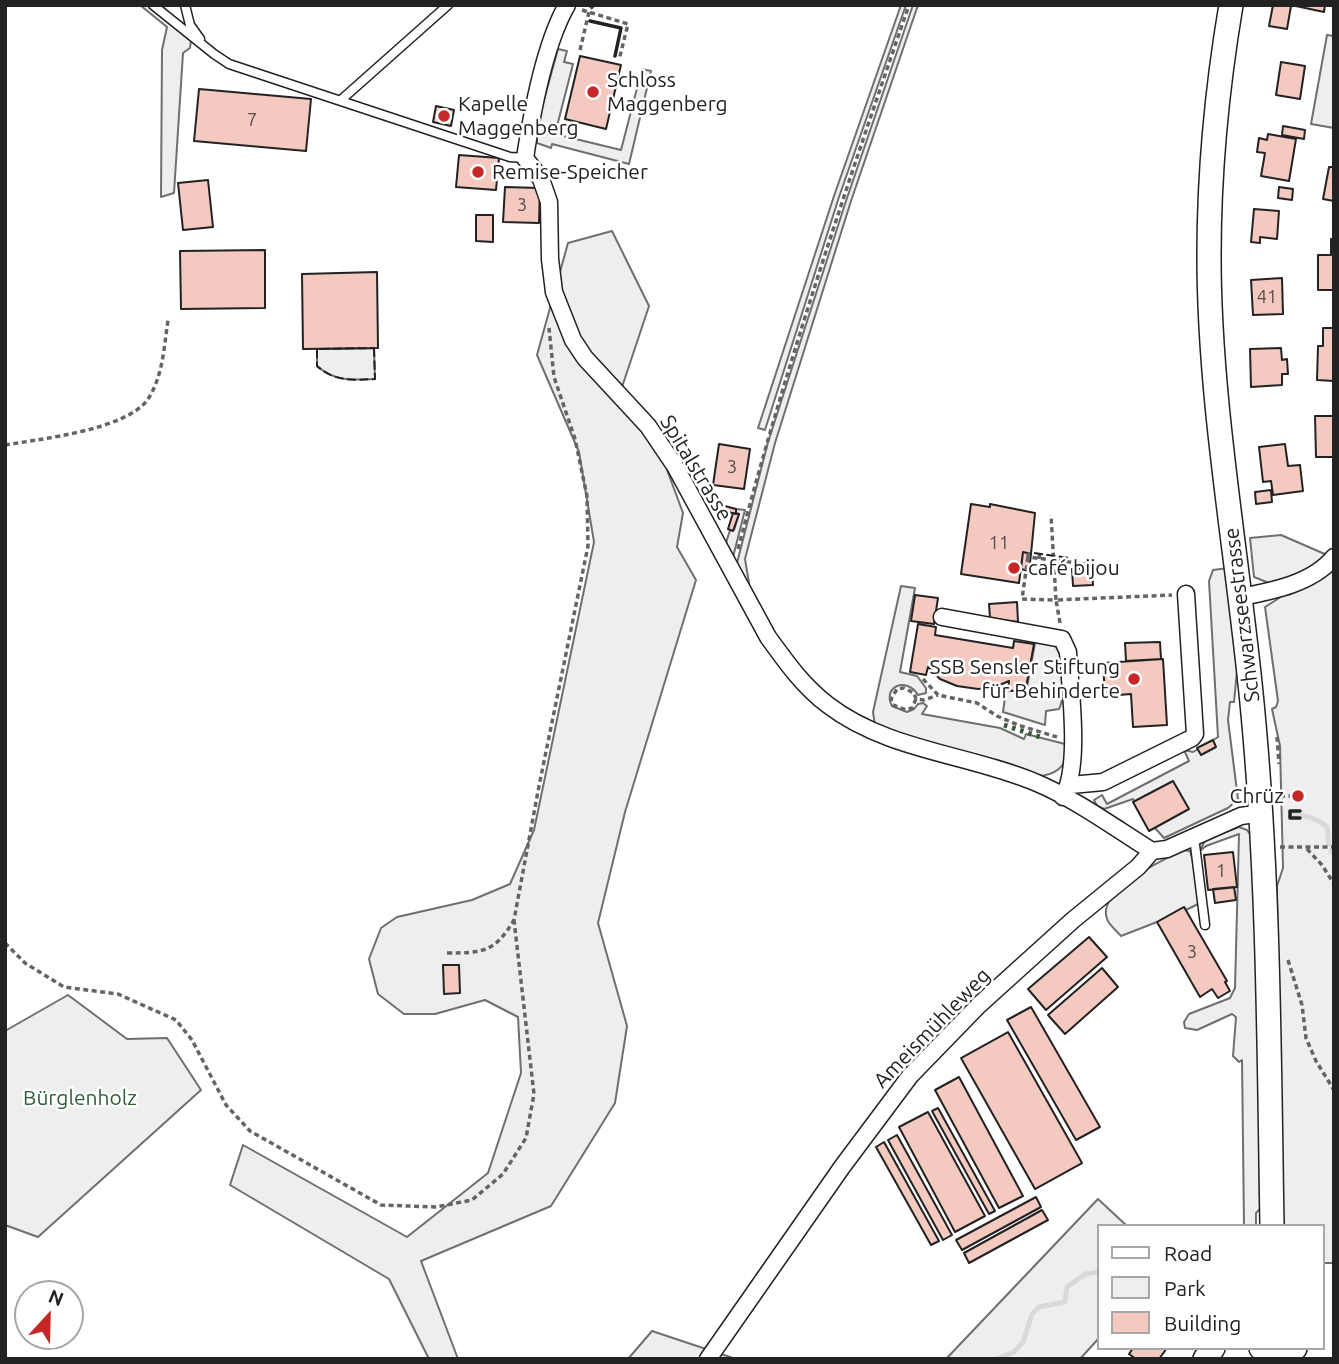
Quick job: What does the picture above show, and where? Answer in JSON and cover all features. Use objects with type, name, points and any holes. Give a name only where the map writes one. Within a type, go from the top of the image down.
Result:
[{"type":"main road","name":"Schwarzseestrasse","points":[[1231,5],[1210,168],[1209,259],[1214,358],[1241,597],[1261,813],[1267,945],[1272,1224]]},
{"type":"street","points":[[525,158],[542,75],[566,5]]},
{"type":"street","name":"Spitalstrasse","points":[[525,158],[541,179],[549,202],[550,259],[554,292],[573,340],[585,358],[648,426],[675,466],[768,637],[799,678],[828,705],[865,727],[921,747],[1067,791],[1152,851]]},
{"type":"street","points":[[1241,597],[1285,586],[1307,577],[1334,557]]},
{"type":"street","points":[[942,617],[1062,639],[1068,652],[1072,742],[1067,791],[1103,782],[1192,738],[1195,734],[1186,594]]},
{"type":"street","name":"Ameismühleweg","points":[[708,1359],[842,1167],[910,1076],[979,1005],[1073,920],[1138,867],[1152,851],[1167,849],[1241,816],[1261,813]]},
{"type":"lane","points":[[153,5],[229,64],[510,157],[525,158]]},
{"type":"lane","points":[[186,5],[190,25],[203,44]]},
{"type":"lane","points":[[341,100],[447,5]]},
{"type":"lane","points":[[1194,837],[1205,925]]},
{"type":"path","points":[[566,5],[628,24],[619,60]]},
{"type":"path","points":[[730,567],[735,559],[766,439],[909,5]]},
{"type":"path","points":[[580,50],[589,12]]},
{"type":"path","points":[[5,445],[65,436],[120,420],[147,401],[160,371],[167,320]]},
{"type":"path","points":[[5,943],[25,962],[64,987],[118,994],[176,1020],[192,1040],[226,1105],[250,1131],[381,1205],[436,1207],[472,1200],[503,1174],[526,1138],[534,1094],[514,920],[588,546],[587,496],[575,439],[554,376],[550,325]]},
{"type":"path","points":[[1051,514],[1056,600],[1062,639]]},
{"type":"path","points":[[1039,559],[1040,551]]},
{"type":"path","points":[[1086,564],[1039,559],[1028,555],[1022,599],[1186,594]]},
{"type":"path","points":[[923,679],[938,695]]},
{"type":"path","points":[[904,688],[914,693],[916,699],[912,708],[906,710],[893,705],[891,699],[897,689],[904,688]]},
{"type":"path","points":[[916,699],[924,700],[938,695],[977,702],[997,716],[1018,725],[1072,742]]},
{"type":"path","points":[[1280,796],[1294,796]]},
{"type":"path","points":[[1263,846],[1334,847]]},
{"type":"path","points":[[1306,847],[1334,884]]},
{"type":"path","points":[[447,953],[478,953],[490,949],[504,937],[514,920]]},
{"type":"path","points":[[1267,945],[1281,951],[1289,961],[1302,1004],[1306,1038],[1334,1090]]},
{"type":"green space","points":[[140,5],[147,5],[191,41],[190,48],[183,53],[174,193],[161,197],[162,50],[167,27]]},
{"type":"green space","points":[[901,5],[906,5],[839,197],[765,430],[758,428],[834,196]]},
{"type":"green space","points":[[913,5],[918,5],[851,201],[775,443],[745,559],[749,583],[744,583],[737,563],[768,442]]},
{"type":"green space","points":[[1327,35],[1334,36],[1334,128],[1311,124]]},
{"type":"green space","points":[[558,49],[567,51],[564,62],[573,64],[555,134],[621,150],[642,69],[651,71],[629,164],[552,144],[551,148],[537,143],[537,125]]},
{"type":"green space","points":[[612,231],[649,306],[617,402],[643,431],[666,467],[683,513],[677,547],[696,580],[625,812],[598,923],[627,1026],[615,1103],[551,1206],[421,1261],[458,1359],[429,1359],[389,1279],[230,1185],[243,1145],[407,1237],[488,1173],[521,1073],[518,1017],[485,1000],[435,1014],[404,1014],[378,994],[369,959],[381,928],[397,917],[472,900],[510,884],[534,830],[594,542],[579,452],[537,355],[568,243]]},
{"type":"green space","points":[[374,348],[375,379],[352,380],[337,377],[317,366],[317,349]]},
{"type":"green space","points":[[736,509],[745,510],[733,557],[726,543],[739,514]]},
{"type":"green space","points":[[1281,535],[1334,558],[1334,1263],[1325,1263],[1325,1224],[1281,1224],[1277,886],[1283,868],[1280,746],[1272,709],[1278,701],[1265,607],[1295,588],[1289,577],[1269,583],[1254,577],[1250,538]]},
{"type":"green space","points":[[1228,568],[1237,671],[1234,702],[1230,702],[1228,720],[1238,799],[1228,808],[1164,838],[1133,799],[1104,809],[1097,806],[1094,800],[1102,795],[1107,804],[1189,761],[1184,750],[1193,752],[1218,737],[1209,581],[1213,570]]},
{"type":"green space","points":[[901,586],[915,588],[900,672],[917,676],[926,688],[926,693],[918,695],[907,686],[897,686],[890,694],[892,706],[907,712],[923,703],[927,706],[922,714],[1000,728],[1024,739],[1026,734],[1065,744],[1065,759],[1059,769],[1047,775],[1033,776],[875,726],[873,712]]},
{"type":"green space","points":[[1044,642],[1055,646],[1058,651],[1063,677],[1061,704],[1059,709],[1046,711],[1045,725],[1003,712],[1006,690],[1026,693],[1035,643]]},
{"type":"green space","points":[[1239,827],[1247,830],[1252,837],[1260,1209],[1256,1213],[1256,1224],[1244,1224],[1242,1060],[1239,1062],[1233,1056],[1236,1017],[1232,1014],[1197,1030],[1185,1028],[1184,1022],[1189,1014],[1230,998],[1235,988],[1239,834],[1206,846],[1200,851],[1205,840]]},
{"type":"green space","points":[[1183,850],[1190,851],[1194,864],[1198,904],[1186,910],[1184,907],[1157,922],[1121,936],[1107,919],[1106,908],[1111,897],[1133,877]]},
{"type":"green space","name":"Bürglenholz","points":[[68,995],[127,1039],[167,1038],[201,1090],[38,1237],[5,1225],[5,1031]]},
{"type":"green space","points":[[1098,1199],[1125,1224],[1098,1224],[1098,1339],[1080,1359],[946,1359]]},
{"type":"green space","points":[[652,1331],[736,1359],[628,1359]]},
{"type":"building","points":[[1273,5],[1291,6],[1287,29],[1269,26]]},
{"type":"building","points":[[1291,5],[1325,5],[1324,12]]},
{"type":"building","name":"Schloss Maggenberg","points":[[580,56],[621,65],[606,129],[565,119]]},
{"type":"building","points":[[1281,62],[1305,66],[1300,99],[1276,95]]},
{"type":"building","points":[[199,89],[311,99],[306,151],[194,141]]},
{"type":"building","name":"Kapelle Maggenberg","points":[[436,106],[454,110],[451,126],[433,122]]},
{"type":"building","points":[[1283,126],[1305,130],[1304,139],[1282,135]]},
{"type":"building","points":[[1268,134],[1296,139],[1289,181],[1261,176],[1265,153],[1257,152],[1259,138],[1267,140]]},
{"type":"building","name":"Remise-Speicher","points":[[459,155],[499,158],[496,190],[456,187]]},
{"type":"building","points":[[1329,167],[1334,167],[1334,201],[1323,199]]},
{"type":"building","points":[[208,180],[213,227],[183,230],[178,183]]},
{"type":"building","points":[[505,187],[540,188],[539,223],[503,222]]},
{"type":"building","points":[[1279,187],[1293,189],[1292,200],[1278,198]]},
{"type":"building","points":[[1254,209],[1279,211],[1277,239],[1260,237],[1260,243],[1251,242]]},
{"type":"building","points":[[476,215],[493,215],[493,242],[476,241]]},
{"type":"building","points":[[1331,239],[1334,239],[1334,290],[1318,290],[1318,255],[1331,255]]},
{"type":"building","points":[[265,250],[265,308],[181,309],[180,251]]},
{"type":"building","points":[[377,272],[378,348],[303,349],[302,274]]},
{"type":"building","points":[[1282,278],[1283,314],[1253,315],[1251,280]]},
{"type":"building","points":[[1323,328],[1334,328],[1334,381],[1317,380],[1318,346],[1323,346]]},
{"type":"building","points":[[1281,348],[1282,360],[1287,359],[1288,374],[1282,374],[1282,385],[1251,387],[1250,349]]},
{"type":"building","points":[[1315,416],[1334,416],[1334,457],[1316,457]]},
{"type":"building","points":[[719,444],[750,449],[744,489],[713,485]]},
{"type":"building","points":[[1285,444],[1288,466],[1300,465],[1303,491],[1273,495],[1271,481],[1263,482],[1259,447]]},
{"type":"building","points":[[1271,490],[1272,502],[1256,504],[1255,492]]},
{"type":"building","points":[[971,504],[990,507],[990,504],[1035,513],[1031,554],[1023,552],[1019,583],[961,574]]},
{"type":"building","points":[[721,505],[736,509],[736,514],[720,510]]},
{"type":"building","points":[[733,513],[739,514],[733,531],[728,529]]},
{"type":"building","points":[[1023,552],[1031,554],[1029,571],[1021,569]]},
{"type":"building","points":[[1092,568],[1093,585],[1073,586],[1072,569]]},
{"type":"building","points":[[915,595],[938,598],[934,624],[911,621]]},
{"type":"building","points":[[1017,602],[1018,622],[990,618],[989,604]]},
{"type":"building","points":[[918,624],[936,627],[935,635],[1013,648],[1014,641],[1034,644],[1025,693],[1008,690],[1009,681],[995,687],[978,689],[957,686],[940,679],[928,667],[926,675],[910,672]]},
{"type":"building","points":[[1160,642],[1161,659],[1126,661],[1125,643]]},
{"type":"building","name":"SSB Sensler Stiftung für Behinderte","points":[[1163,659],[1167,725],[1133,727],[1131,694],[1105,696],[1103,663]]},
{"type":"building","points":[[1213,740],[1216,747],[1201,755],[1197,748]]},
{"type":"building","points":[[1173,781],[1189,809],[1149,831],[1133,802]]},
{"type":"building","points":[[1233,852],[1237,887],[1208,890],[1204,855]]},
{"type":"building","points":[[1234,887],[1236,900],[1215,903],[1213,889]]},
{"type":"building","points":[[1184,907],[1227,981],[1225,982],[1230,991],[1218,998],[1212,989],[1200,997],[1157,922]]},
{"type":"building","points":[[1089,937],[1107,957],[1046,1010],[1028,989]]},
{"type":"building","points":[[443,965],[459,965],[460,993],[444,994]]},
{"type":"building","points":[[1102,968],[1118,987],[1065,1034],[1048,1015]]},
{"type":"building","points":[[1031,1007],[1100,1127],[1076,1140],[1007,1020]]},
{"type":"building","points":[[1008,1032],[1082,1163],[1035,1189],[961,1058]]},
{"type":"building","points":[[959,1077],[1023,1196],[999,1208],[935,1090]]},
{"type":"building","points":[[938,1108],[995,1211],[989,1214],[932,1111]]},
{"type":"building","points":[[928,1112],[985,1216],[955,1232],[899,1127]]},
{"type":"building","points":[[897,1135],[952,1235],[943,1240],[888,1140]]},
{"type":"building","points":[[884,1142],[939,1241],[931,1245],[876,1147]]},
{"type":"building","points":[[1036,1197],[1041,1207],[962,1250],[956,1240]]},
{"type":"building","points":[[1042,1210],[1048,1220],[969,1263],[964,1253]]},
{"type":"building","points":[[1132,1350],[1166,1350],[1159,1359],[1136,1359],[1129,1354]]},
{"type":"waterway","points":[[1292,814],[1311,818],[1327,827],[1329,844]]},
{"type":"waterway","points":[[1331,851],[1334,854]]},
{"type":"waterway","points":[[997,1359],[1014,1352],[1023,1342],[1032,1314],[1039,1307],[1065,1302],[1067,1287],[1085,1274],[1098,1272]]},
{"type":"hedge","points":[[590,8],[593,5]]},
{"type":"hedge","points":[[1004,725],[1040,737]]},
{"type":"fence","points":[[374,348],[375,379],[352,380],[337,377],[317,366],[317,349],[374,348]]},
{"type":"fence","points":[[1034,553],[1070,558]]},
{"type":"wall","points":[[590,21],[621,28],[615,56]]},
{"type":"wall","points":[[1300,811],[1290,811],[1290,818],[1300,818]]},
{"type":"place","name":"Schloss Maggenberg","points":[[593,92]]},
{"type":"place","name":"Kapelle Maggenberg","points":[[444,116]]},
{"type":"place","name":"Remise-Speicher","points":[[478,172]]},
{"type":"place","name":"café bijou","points":[[1014,568]]},
{"type":"place","name":"SSB Sensler Stiftung für Behinderte","points":[[1134,679]]},
{"type":"place","name":"Chrüz","points":[[1298,796]]}]
